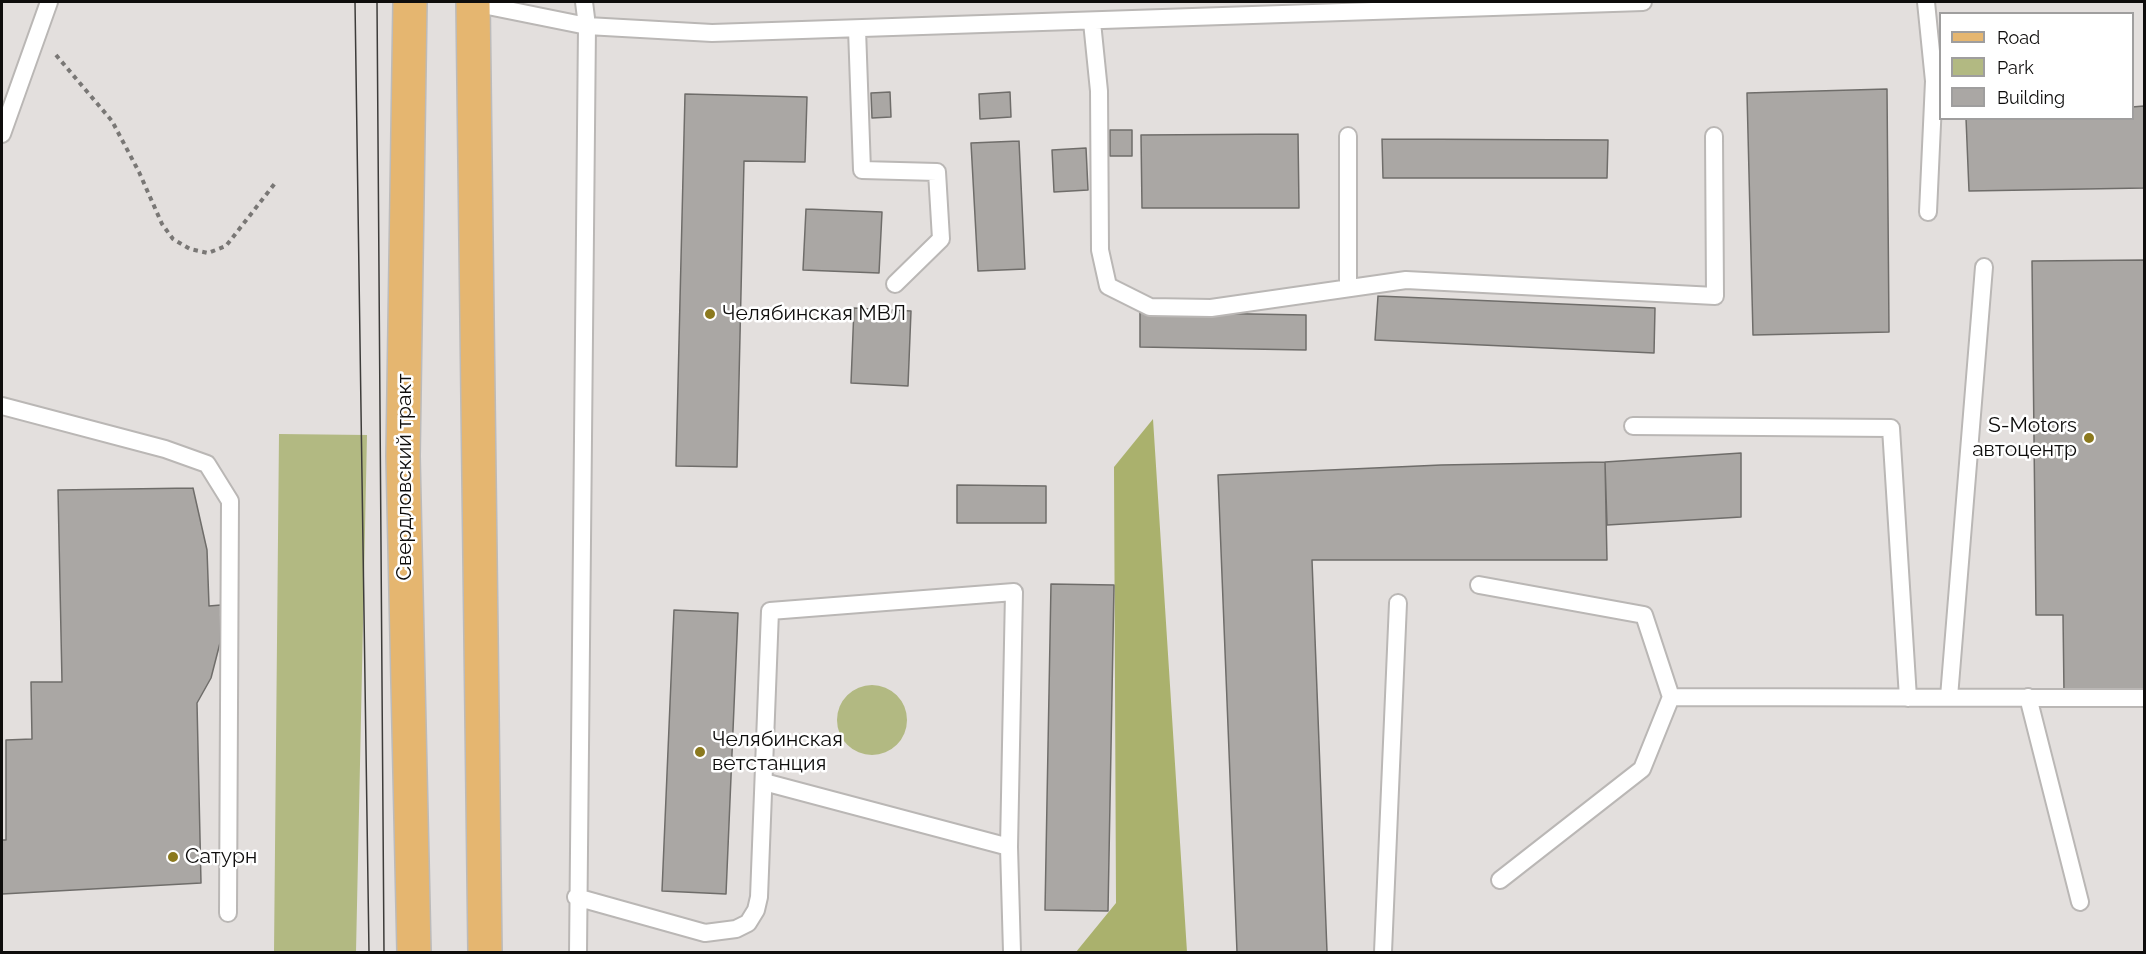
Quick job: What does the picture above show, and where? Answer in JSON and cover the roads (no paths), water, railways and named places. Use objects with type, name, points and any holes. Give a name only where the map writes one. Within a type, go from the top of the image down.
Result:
[{"type":"main road","name":"Свердловский тракт","points":[[410,2],[403,456],[414,952]]},
{"type":"main road","points":[[471,2],[485,952]]},
{"type":"lane","points":[[2,134],[49,2]]},
{"type":"lane","points":[[471,2],[587,26],[712,33],[1643,2]]},
{"type":"lane","points":[[578,952],[576,897],[587,26],[584,2]]},
{"type":"lane","points":[[1926,2],[1934,81],[1928,212]]},
{"type":"lane","points":[[1092,22],[1099,91],[1100,250],[1108,286],[1150,307],[1211,308],[1406,280],[1716,296],[1714,136]]},
{"type":"lane","points":[[857,29],[862,170],[938,172],[941,239],[895,284]]},
{"type":"lane","points":[[1348,136],[1348,288]]},
{"type":"lane","points":[[1949,697],[1984,267]]},
{"type":"lane","points":[[2,406],[165,449],[207,464],[230,501],[228,914]]},
{"type":"lane","points":[[1633,426],[1891,428],[1908,698]]},
{"type":"lane","points":[[1479,585],[1644,615],[1671,697],[1642,769],[1500,880]]},
{"type":"lane","points":[[576,897],[705,933],[736,930],[748,923],[756,910],[759,897],[770,611],[1014,592],[1009,847],[1012,952]]},
{"type":"lane","points":[[1383,952],[1398,603]]},
{"type":"lane","points":[[1671,697],[2145,698]]},
{"type":"lane","points":[[2028,698],[2080,902]]},
{"type":"lane","points":[[764,782],[1009,847]]},
{"type":"tram line","points":[[355,2],[369,952]]},
{"type":"tram line","points":[[377,2],[384,952]]},
{"type":"place","name":"Челябинская МВЛ","points":[[710,314]]},
{"type":"place","name":"S-Motors автоцентр","points":[[2089,438]]},
{"type":"place","name":"Челябинская ветстанция","points":[[700,752]]},
{"type":"place","name":"Сатурн","points":[[173,857]]}]
